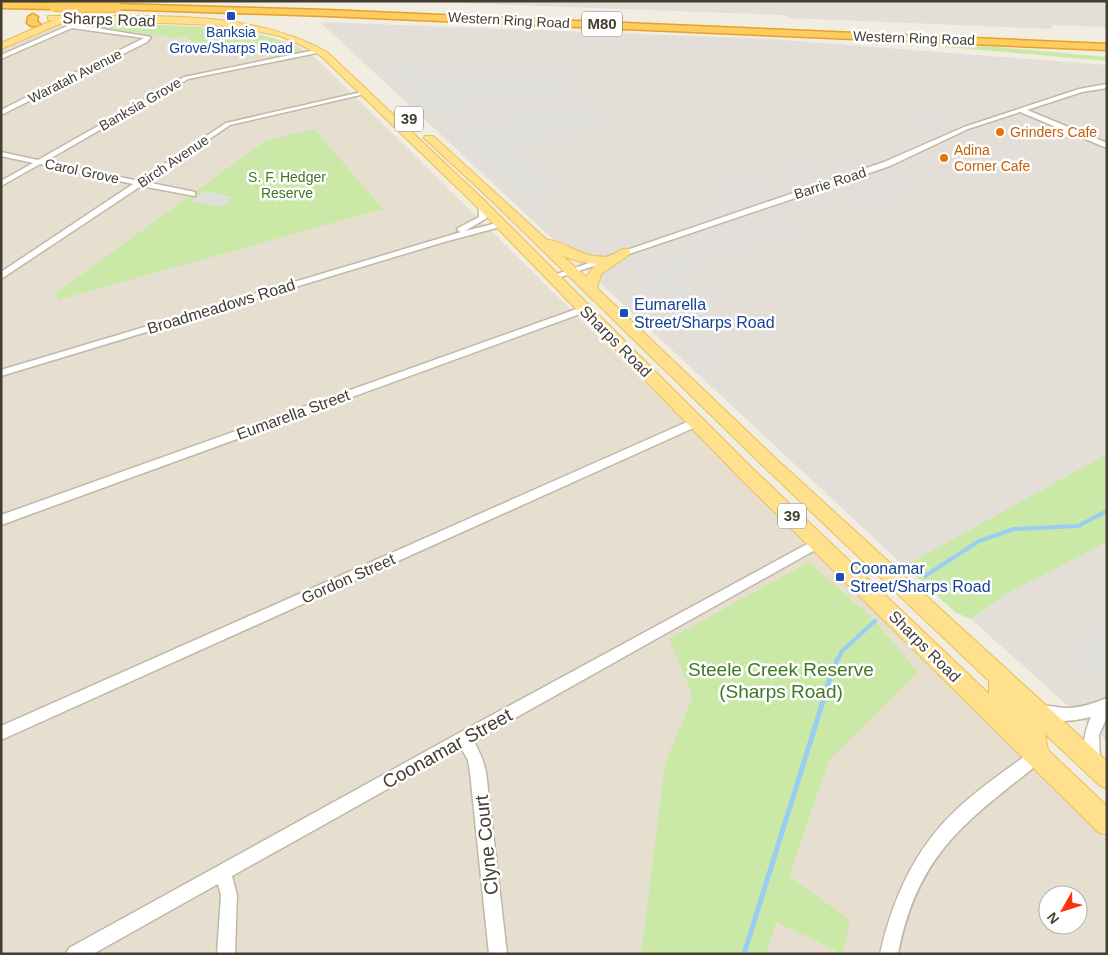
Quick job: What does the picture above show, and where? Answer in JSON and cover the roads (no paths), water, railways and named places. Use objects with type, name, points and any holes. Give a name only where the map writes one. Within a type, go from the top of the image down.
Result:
[{"type":"highway","name":"Western Ring Road","points":[[55,4],[65,1],[121,5],[1107,47]]},
{"type":"highway","points":[[158,1],[239,5]]},
{"type":"highway","name":"Western Ring Road","points":[[2,5],[239,5],[1103,38]]},
{"type":"highway","points":[[31,19],[54,20]]},
{"type":"highway","points":[[770,32],[1107,53]]},
{"type":"main road","points":[[67,19],[93,3],[105,1]]},
{"type":"main road","points":[[54,20],[67,19],[93,3]]},
{"type":"main road","points":[[93,3],[100,7],[99,10],[103,14]]},
{"type":"main road","name":"Sharps Road","points":[[79,13],[207,17],[286,29],[320,41],[346,59]]},
{"type":"main road","points":[[1,38],[31,19]]},
{"type":"main road","name":"Sharps Road","points":[[67,19],[250,24],[292,38],[320,51],[489,201],[524,225],[767,460],[1107,777]]},
{"type":"main road","name":"39","points":[[1,46],[54,20],[94,19]]},
{"type":"main road","name":"Sharps Road","points":[[422,131],[489,201],[501,224],[745,472],[820,542],[1107,823]]},
{"type":"main road","points":[[524,225],[577,258],[602,260]]},
{"type":"main road","points":[[590,290],[590,278],[595,272],[624,252]]},
{"type":"main road","points":[[745,472],[767,460]]},
{"type":"main road","points":[[1000,678],[1000,696],[1031,727],[1037,741],[1037,756]]},
{"type":"street","name":"Waratah Avenue","points":[[1,113],[145,41],[148,37],[80,26],[67,19]]},
{"type":"street","points":[[1,57],[67,19]]},
{"type":"street","name":"Banksia Grove","points":[[1,184],[186,78],[320,51]]},
{"type":"street","name":"Barrie Road","points":[[552,277],[887,164],[966,128],[1081,90],[1107,86]]},
{"type":"street","name":"Birch Avenue","points":[[1,276],[228,124],[366,93]]},
{"type":"street","points":[[1021,110],[1107,146]]},
{"type":"street","name":"Carol Grove","points":[[1,154],[192,194]]},
{"type":"street","name":"Broadmeadows Road","points":[[441,240],[483,218],[489,201]]},
{"type":"street","name":"Broadmeadows Road","points":[[1,373],[441,240],[501,224]]},
{"type":"street","name":"Eumarella Street","points":[[1,520],[585,309]]},
{"type":"street","name":"Gordon Street","points":[[1,734],[696,422]]},
{"type":"street","name":"Coonamar Street","points":[[75,954],[820,542]]},
{"type":"street","points":[[1036,711],[1068,715],[1105,707]]},
{"type":"street","points":[[1093,764],[1092,738],[1095,726],[1105,707]]},
{"type":"street","name":"Clyne Court","points":[[464,738],[475,758],[478,772],[498,954]]},
{"type":"street","points":[[889,954],[902,908],[915,877],[936,843],[962,816],[1037,756]]},
{"type":"street","points":[[223,872],[229,895],[226,954]]},
{"type":"waterway","points":[[925,576],[979,541],[1014,529],[1078,526],[1107,511]]},
{"type":"waterway","points":[[838,659],[842,651],[875,621]]},
{"type":"waterway","points":[[744,954],[838,658]]},
{"type":"place","name":"Banksia Grove/Sharps Road","points":[[231,16]]},
{"type":"place","name":"Grinders Cafe","points":[[1000,132]]},
{"type":"place","name":"Adina Corner Cafe","points":[[944,158]]},
{"type":"place","name":"Eumarella Street/Sharps Road","points":[[624,313]]},
{"type":"place","name":"Coonamar Street/Sharps Road","points":[[840,577]]},
{"type":"park label","name":"S. F. Hedger Reserve","points":[[287,186]]},
{"type":"park label","name":"Steele Creek Reserve (Sharps Road)","points":[[781,680]]}]
